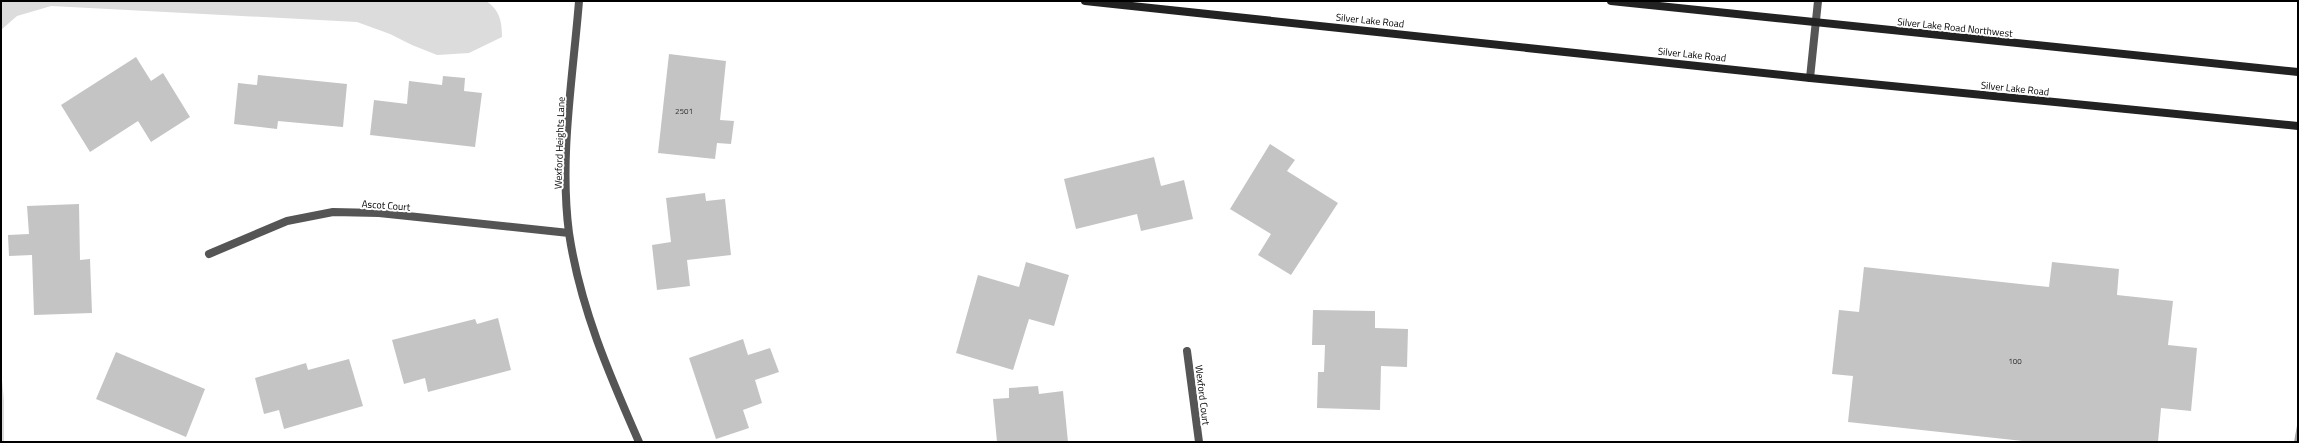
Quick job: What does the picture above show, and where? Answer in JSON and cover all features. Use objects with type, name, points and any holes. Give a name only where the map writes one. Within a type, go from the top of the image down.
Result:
[{"type":"main road","name":"Silver Lake Road","points":[[1085,1],[1810,78],[2298,126]]},
{"type":"main road","name":"Silver Lake Road Northwest","points":[[1611,1],[2298,72]]},
{"type":"street","name":"Wexford Heights Lane","points":[[579,1],[566,170],[569,233],[584,308],[604,362],[638,442]]},
{"type":"street","points":[[1810,78],[1818,1]]},
{"type":"street","name":"Ascot Court","points":[[209,254],[287,221],[333,212],[379,213],[569,233]]},
{"type":"street","name":"Wexford Court","points":[[1187,351],[1199,442]]},
{"type":"shaded area","points":[[1,1],[486,1],[497,12],[502,37],[469,53],[437,55],[390,34],[357,22],[51,6],[17,16],[1,30]]},
{"type":"shaded area","points":[[1,370],[4,400],[4,442],[1,442]]},
{"type":"shaded area","points":[[2298,420],[2298,442],[2294,442]]},
{"type":"building","points":[[669,54],[726,61],[720,120],[734,121],[731,144],[717,143],[715,159],[658,153]]},
{"type":"building","points":[[136,57],[151,81],[163,73],[190,117],[151,142],[138,121],[90,152],[61,105]]},
{"type":"building","points":[[258,75],[347,84],[343,127],[278,121],[277,129],[234,124],[238,83],[257,85]]},
{"type":"building","points":[[443,76],[465,78],[464,91],[482,93],[475,147],[370,135],[374,100],[407,104],[409,81],[442,85]]},
{"type":"building","points":[[1270,144],[1295,160],[1287,171],[1338,203],[1291,275],[1258,255],[1271,234],[1230,209]]},
{"type":"building","points":[[1154,157],[1161,186],[1184,180],[1193,219],[1141,231],[1137,214],[1076,229],[1064,179]]},
{"type":"building","points":[[705,193],[706,201],[725,199],[731,255],[687,260],[690,286],[657,290],[652,245],[671,242],[666,198]]},
{"type":"building","points":[[79,204],[80,260],[90,259],[92,313],[34,315],[32,255],[9,256],[8,235],[29,234],[27,206]]},
{"type":"building","points":[[1026,262],[1069,275],[1054,326],[1029,319],[1013,370],[956,353],[978,275],[1019,287]]},
{"type":"building","points":[[2052,262],[2119,269],[2117,295],[2173,301],[2168,345],[2197,348],[2191,411],[2161,408],[2158,442],[2032,442],[1848,422],[1853,376],[1832,374],[1839,310],[1859,312],[1864,267],[2049,287]]},
{"type":"building","points":[[1313,310],[1375,311],[1375,328],[1408,329],[1407,367],[1381,366],[1380,410],[1317,408],[1318,372],[1324,372],[1325,345],[1312,345]]},
{"type":"building","points":[[498,318],[511,370],[428,392],[425,378],[404,384],[392,340],[475,319],[477,324]]},
{"type":"building","points":[[743,339],[748,355],[770,348],[779,372],[755,380],[762,403],[743,410],[749,428],[716,439],[689,358]]},
{"type":"building","points":[[116,352],[205,389],[186,437],[96,399]]},
{"type":"building","points":[[349,359],[363,406],[284,429],[279,410],[264,414],[255,378],[306,363],[308,370]]},
{"type":"building","points":[[1038,386],[1039,394],[1063,391],[1068,442],[997,442],[993,399],[1009,398],[1009,388]]}]
